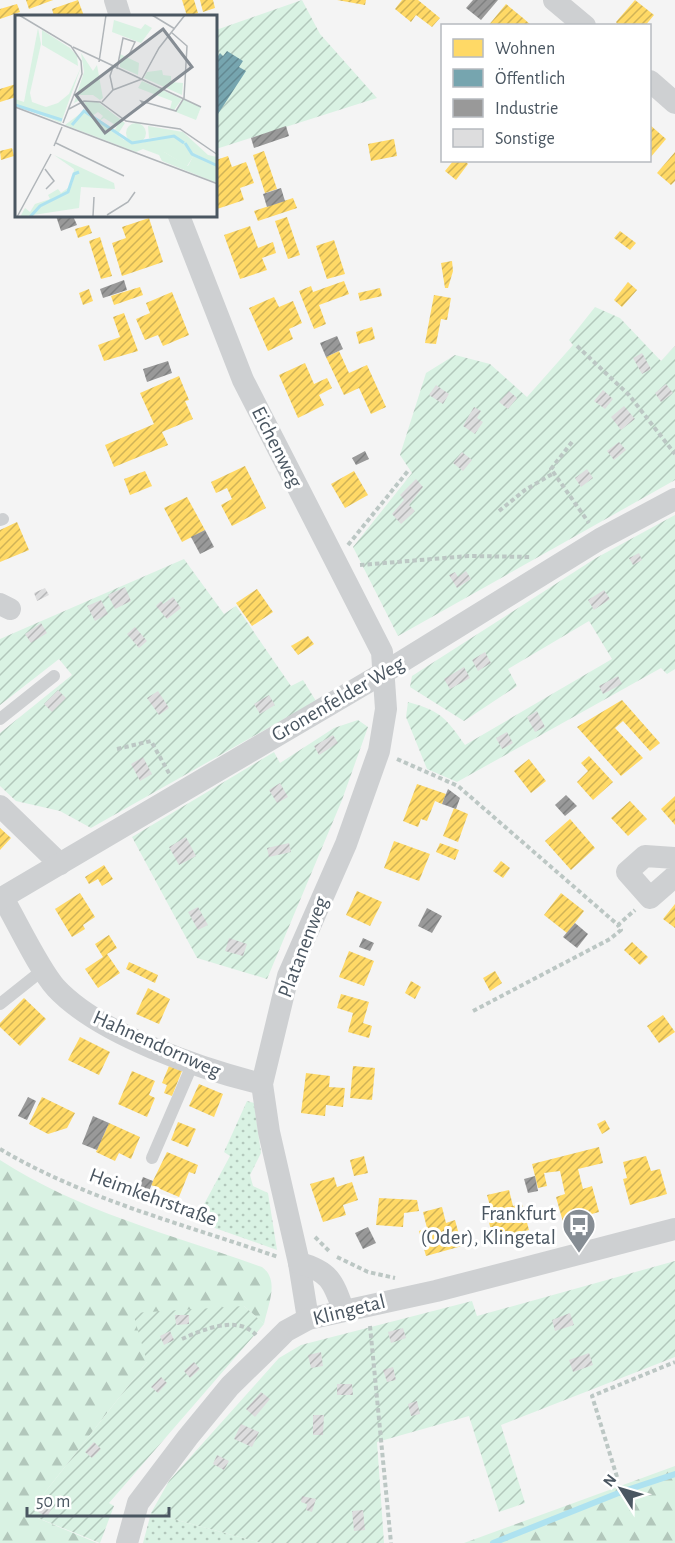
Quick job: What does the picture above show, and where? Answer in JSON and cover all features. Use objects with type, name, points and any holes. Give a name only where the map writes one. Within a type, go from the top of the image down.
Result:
[{"type":"street","points":[[115,0],[120,15]]},
{"type":"street","points":[[554,0],[583,24]]},
{"type":"street","points":[[651,82],[675,103]]},
{"type":"street","name":"Eichenweg","points":[[180,218],[243,380],[382,652],[385,672]]},
{"type":"street","name":"Gronenfelder Weg","points":[[1,899],[385,672],[600,539],[675,499]]},
{"type":"street","name":"Platanenweg","points":[[308,1319],[299,1263],[269,1132],[262,1084],[288,976],[346,844],[380,751],[386,709],[385,672]]},
{"type":"street","points":[[0,806],[60,864]]},
{"type":"street","points":[[675,858],[645,856],[627,872],[650,898],[675,876]]},
{"type":"street","name":"Hahnendornweg","points":[[1,899],[55,987],[96,1020],[193,1063],[262,1084]]},
{"type":"street","name":"Klingetal","points":[[127,1543],[138,1503],[230,1386],[286,1331],[308,1319],[343,1309],[447,1288],[675,1228]]},
{"type":"street","points":[[299,1263],[321,1269],[336,1287],[343,1309]]},
{"type":"lane","points":[[0,719],[54,676]]},
{"type":"lane","points":[[0,1004],[44,969]]},
{"type":"lane","points":[[152,1158],[193,1063]]},
{"type":"path","points":[[577,346],[629,395],[675,454]]},
{"type":"path","points":[[572,442],[551,469],[600,539]]},
{"type":"path","points":[[337,564],[408,471]]},
{"type":"path","points":[[499,512],[525,490],[554,473]]},
{"type":"path","points":[[337,564],[469,556],[537,557]]},
{"type":"path","points":[[117,749],[151,741],[179,792]]},
{"type":"path","points":[[380,751],[458,786],[621,930],[610,939],[473,1011]]},
{"type":"path","points":[[618,925],[650,898]]},
{"type":"path","name":"Heimkehrstraße","points":[[0,1149],[55,1176],[118,1202],[299,1263]]},
{"type":"path","points":[[310,1232],[322,1246],[345,1262],[368,1272],[393,1278],[404,1277]]},
{"type":"path","points":[[365,1305],[372,1335],[391,1543]]},
{"type":"path","points":[[182,1339],[202,1329],[239,1324],[248,1326],[268,1349]]},
{"type":"path","points":[[617,1477],[592,1396],[675,1362]]},
{"type":"green space","points":[[302,0],[320,34],[377,98],[218,148],[218,29]]},
{"type":"green space","points":[[595,307],[620,318],[661,361],[675,346],[675,480],[398,636],[353,547],[412,473],[400,455],[426,373],[455,355],[490,364],[527,397],[573,345],[569,340]]},
{"type":"green space","points":[[675,515],[675,669],[667,674],[661,668],[457,782],[427,769],[406,717],[408,702],[436,712],[453,728],[465,745],[612,659],[589,621],[508,669],[517,686],[464,721],[410,687],[412,676],[596,558]]},
{"type":"green space","points":[[184,559],[224,614],[236,606],[291,686],[303,680],[316,701],[91,828],[60,811],[16,801],[0,786],[0,733],[72,675],[59,659],[0,705],[0,639]]},
{"type":"green space","points":[[358,720],[368,727],[342,800],[267,979],[197,958],[132,837],[274,752],[280,763],[334,728]]},
{"type":"green space","points":[[247,1101],[254,1103],[261,1153],[250,1175],[253,1186],[268,1193],[277,1250],[195,1221],[230,1156],[224,1152]]},
{"type":"green space","points":[[0,1160],[30,1178],[94,1208],[262,1267],[267,1272],[272,1286],[264,1324],[244,1306],[147,1362],[28,1514],[97,1543],[0,1543]]},
{"type":"green space","points":[[675,1261],[675,1357],[501,1425],[525,1503],[499,1512],[469,1416],[377,1442],[384,1543],[262,1543],[151,1513],[169,1481],[279,1358],[301,1345],[472,1301],[477,1316]]},
{"type":"green space","points":[[244,1306],[264,1324],[109,1503],[114,1506],[100,1543],[28,1514],[147,1362],[133,1313]]},
{"type":"green space","points":[[675,1466],[675,1543],[464,1543]]},
{"type":"green space","points":[[151,1513],[262,1543],[143,1543]]},
{"type":"building: Wohnen","points":[[26,0],[53,0],[29,9]]},
{"type":"building: Wohnen","points":[[78,0],[84,15],[54,15],[52,9]]},
{"type":"building: Wohnen","points":[[182,0],[194,0],[198,13],[187,15]]},
{"type":"building: Wohnen","points":[[200,0],[213,0],[215,8],[203,12]]},
{"type":"building: Wohnen","points":[[337,0],[366,0],[365,5]]},
{"type":"building: Wohnen","points":[[402,0],[418,0],[440,18],[432,27],[416,15],[411,22],[395,9]]},
{"type":"building: Wohnen","points":[[635,0],[654,15],[647,24],[618,24],[616,22]]},
{"type":"building: Wohnen","points":[[17,4],[20,12],[0,19],[0,9]]},
{"type":"building: Wohnen","points":[[506,4],[530,24],[490,24]]},
{"type":"building: Wohnen","points":[[15,84],[15,97],[0,102],[0,89]]},
{"type":"building: Wohnen","points":[[651,126],[666,139],[651,157]]},
{"type":"building: Wohnen","points":[[394,139],[397,156],[371,161],[368,144]]},
{"type":"building: Wohnen","points":[[12,148],[14,156],[1,160],[0,151]]},
{"type":"building: Wohnen","points":[[264,151],[277,189],[265,193],[253,155]]},
{"type":"building: Wohnen","points":[[675,152],[675,181],[671,185],[657,173]]},
{"type":"building: Wohnen","points":[[228,156],[232,167],[246,162],[254,183],[240,188],[244,200],[218,209],[218,159]]},
{"type":"building: Wohnen","points":[[452,162],[468,164],[456,180],[445,171]]},
{"type":"building: Wohnen","points":[[293,198],[297,208],[258,221],[254,211]]},
{"type":"building: Wohnen","points":[[287,217],[300,255],[288,259],[275,221]]},
{"type":"building: Wohnen","points":[[149,218],[163,262],[122,276],[112,243],[126,238],[122,227]]},
{"type":"building: Wohnen","points":[[89,225],[92,233],[78,238],[75,229]]},
{"type":"building: Wohnen","points":[[250,226],[258,248],[273,242],[276,253],[262,258],[267,270],[240,279],[224,235]]},
{"type":"building: Wohnen","points":[[620,231],[636,243],[630,250],[614,238]]},
{"type":"building: Wohnen","points":[[100,237],[112,276],[101,279],[89,241]]},
{"type":"building: Wohnen","points":[[334,240],[345,274],[327,279],[316,246]]},
{"type":"building: Wohnen","points":[[452,261],[453,271],[448,288],[445,288],[441,263]]},
{"type":"building: Wohnen","points":[[344,281],[349,294],[319,305],[326,324],[314,329],[299,291],[311,286],[313,292]]},
{"type":"building: Wohnen","points":[[628,282],[637,290],[622,307],[614,300]]},
{"type":"building: Wohnen","points":[[140,287],[143,295],[114,305],[111,296]]},
{"type":"building: Wohnen","points":[[380,288],[382,296],[360,301],[358,293]]},
{"type":"building: Wohnen","points":[[89,289],[93,301],[83,305],[79,293]]},
{"type":"building: Wohnen","points":[[172,292],[189,335],[163,346],[158,335],[145,340],[136,319],[150,313],[146,303]]},
{"type":"building: Wohnen","points":[[434,295],[451,298],[447,320],[441,319],[436,344],[425,343]]},
{"type":"building: Wohnen","points":[[274,297],[279,307],[293,301],[302,323],[289,329],[293,339],[268,351],[249,308]]},
{"type":"building: Wohnen","points":[[124,313],[138,351],[104,361],[98,345],[120,337],[113,317]]},
{"type":"building: Wohnen","points":[[372,327],[375,339],[359,344],[356,332]]},
{"type":"building: Wohnen","points":[[339,351],[349,373],[367,365],[386,407],[371,414],[359,388],[344,395],[326,357]]},
{"type":"building: Wohnen","points":[[305,363],[314,384],[327,378],[332,388],[319,395],[324,405],[298,418],[279,375]]},
{"type":"building: Wohnen","points":[[179,376],[189,400],[185,401],[193,419],[162,432],[168,445],[114,467],[105,445],[154,424],[140,393]]},
{"type":"building: Wohnen","points":[[245,466],[266,508],[232,526],[221,505],[232,499],[227,488],[216,493],[211,482]]},
{"type":"building: Wohnen","points":[[145,471],[152,486],[130,495],[124,479]]},
{"type":"building: Wohnen","points":[[354,471],[368,495],[345,508],[331,484]]},
{"type":"building: Wohnen","points":[[187,497],[205,530],[182,542],[164,508]]},
{"type":"building: Wohnen","points":[[17,522],[29,550],[0,562],[0,530]]},
{"type":"building: Wohnen","points":[[257,589],[273,612],[252,626],[236,603]]},
{"type":"building: Wohnen","points":[[308,636],[314,644],[298,655],[291,646]]},
{"type":"building: Wohnen","points":[[622,700],[660,743],[650,751],[623,721],[615,728],[643,758],[621,776],[577,727]]},
{"type":"building: Wohnen","points":[[589,756],[613,782],[593,800],[577,782],[588,771],[581,763]]},
{"type":"building: Wohnen","points":[[529,759],[546,781],[531,793],[514,771]]},
{"type":"building: Wohnen","points":[[417,784],[446,794],[442,804],[435,801],[427,821],[421,819],[418,827],[403,821]]},
{"type":"building: Wohnen","points":[[675,796],[675,825],[661,809]]},
{"type":"building: Wohnen","points":[[630,801],[647,819],[628,836],[611,818]]},
{"type":"building: Wohnen","points":[[454,808],[468,814],[458,842],[443,836]]},
{"type":"building: Wohnen","points":[[570,819],[595,848],[571,870],[545,841]]},
{"type":"building: Wohnen","points":[[0,828],[11,838],[0,850]]},
{"type":"building: Wohnen","points":[[394,841],[430,854],[419,881],[384,868]]},
{"type":"building: Wohnen","points":[[440,843],[459,850],[455,860],[436,852]]},
{"type":"building: Wohnen","points":[[501,861],[510,868],[503,878],[493,871]]},
{"type":"building: Wohnen","points":[[104,865],[113,879],[102,886],[98,879],[89,884],[85,877]]},
{"type":"building: Wohnen","points":[[357,891],[382,902],[370,926],[346,915]]},
{"type":"building: Wohnen","points":[[80,893],[95,917],[83,925],[85,929],[72,937],[55,909]]},
{"type":"building: Wohnen","points":[[561,893],[584,911],[567,933],[544,915]]},
{"type":"building: Wohnen","points":[[675,904],[675,928],[663,919]]},
{"type":"building: Wohnen","points":[[109,935],[117,948],[107,954],[120,973],[98,988],[85,969],[103,957],[95,944]]},
{"type":"building: Wohnen","points":[[632,942],[648,957],[640,965],[624,950]]},
{"type":"building: Wohnen","points":[[349,951],[374,961],[364,986],[339,977]]},
{"type":"building: Wohnen","points":[[129,962],[158,975],[155,983],[126,969]]},
{"type":"building: Wohnen","points":[[495,971],[502,983],[490,991],[483,978]]},
{"type":"building: Wohnen","points":[[411,981],[421,987],[415,999],[405,993]]},
{"type":"building: Wohnen","points":[[148,988],[170,999],[159,1024],[136,1014]]},
{"type":"building: Wohnen","points":[[341,994],[369,1002],[363,1023],[372,1026],[369,1038],[348,1032],[353,1013],[337,1008]]},
{"type":"building: Wohnen","points":[[24,998],[46,1019],[20,1046],[0,1027],[0,1023]]},
{"type":"building: Wohnen","points":[[663,1015],[675,1032],[659,1043],[647,1026]]},
{"type":"building: Wohnen","points":[[80,1037],[110,1052],[99,1075],[68,1060]]},
{"type":"building: Wohnen","points":[[169,1066],[182,1071],[172,1096],[164,1093],[167,1085],[162,1083]]},
{"type":"building: Wohnen","points":[[353,1066],[375,1068],[372,1100],[350,1098]]},
{"type":"building: Wohnen","points":[[132,1071],[155,1081],[149,1095],[155,1098],[147,1117],[118,1104]]},
{"type":"building: Wohnen","points":[[306,1073],[330,1076],[329,1087],[345,1088],[343,1107],[326,1105],[325,1116],[301,1113]]},
{"type":"building: Wohnen","points":[[199,1084],[223,1094],[214,1117],[189,1106]]},
{"type":"building: Wohnen","points":[[42,1097],[75,1113],[67,1128],[48,1134],[29,1124]]},
{"type":"building: Wohnen","points":[[605,1120],[610,1129],[602,1134],[597,1124]]},
{"type":"building: Wohnen","points":[[178,1122],[196,1129],[188,1147],[171,1140]]},
{"type":"building: Wohnen","points":[[109,1123],[140,1137],[131,1159],[119,1153],[115,1161],[96,1152]]},
{"type":"building: Wohnen","points":[[599,1147],[603,1163],[578,1169],[583,1189],[592,1186],[599,1212],[563,1222],[556,1197],[565,1194],[560,1171],[544,1173],[547,1186],[538,1188],[532,1164]]},
{"type":"building: Wohnen","points":[[167,1152],[198,1165],[195,1174],[189,1172],[179,1197],[151,1185]]},
{"type":"building: Wohnen","points":[[364,1156],[368,1173],[354,1176],[350,1160]]},
{"type":"building: Wohnen","points":[[646,1156],[651,1171],[660,1169],[667,1194],[630,1205],[623,1179],[627,1178],[623,1162]]},
{"type":"building: Wohnen","points":[[334,1177],[337,1187],[352,1182],[358,1200],[343,1205],[346,1215],[323,1222],[310,1184]]},
{"type":"building: Wohnen","points":[[509,1190],[513,1206],[522,1204],[529,1230],[493,1239],[487,1214],[492,1213],[487,1195]]},
{"type":"building: Wohnen","points":[[379,1198],[417,1200],[419,1211],[404,1213],[403,1227],[376,1225]]},
{"type":"building: Wohnen","points":[[442,1207],[446,1223],[455,1220],[462,1246],[426,1256],[419,1231],[427,1228],[423,1212]]},
{"type":"building: Öffentlich","points":[[227,51],[243,61],[239,67],[246,71],[218,114],[218,56],[220,53],[223,56]]},
{"type":"building: Industrie","points":[[473,0],[498,0],[481,20],[466,8]]},
{"type":"building: Industrie","points":[[286,126],[289,136],[254,148],[251,138]]},
{"type":"building: Industrie","points":[[281,188],[285,201],[267,207],[263,194]]},
{"type":"building: Industrie","points":[[57,218],[74,218],[77,225],[61,231]]},
{"type":"building: Industrie","points":[[124,280],[127,290],[103,298],[100,289]]},
{"type":"building: Industrie","points":[[337,336],[343,349],[326,357],[320,343]]},
{"type":"building: Industrie","points":[[168,361],[172,373],[147,382],[143,369]]},
{"type":"building: Industrie","points":[[365,451],[369,459],[356,465],[352,458]]},
{"type":"building: Industrie","points":[[205,530],[214,547],[200,554],[191,537]]},
{"type":"building: Industrie","points":[[448,789],[460,798],[456,809],[442,804]]},
{"type":"building: Industrie","points":[[566,795],[577,806],[565,816],[555,805]]},
{"type":"building: Industrie","points":[[427,908],[442,916],[432,933],[418,926]]},
{"type":"building: Industrie","points":[[575,923],[588,934],[577,948],[563,937]]},
{"type":"building: Industrie","points":[[363,938],[374,943],[370,951],[359,947]]},
{"type":"building: Industrie","points":[[28,1097],[36,1101],[27,1120],[18,1116]]},
{"type":"building: Industrie","points":[[93,1116],[109,1123],[97,1150],[82,1144]]},
{"type":"building: Industrie","points":[[535,1176],[538,1191],[528,1193],[524,1179]]},
{"type":"building: Industrie","points":[[143,1177],[153,1181],[146,1199],[136,1195]]},
{"type":"building: Industrie","points":[[368,1227],[376,1243],[363,1249],[355,1233]]},
{"type":"building: Sonstige","points":[[642,353],[651,369],[642,374],[633,358]]},
{"type":"building: Sonstige","points":[[666,384],[673,393],[661,402],[655,393]]},
{"type":"building: Sonstige","points":[[436,385],[449,394],[443,404],[429,395]]},
{"type":"building: Sonstige","points":[[603,390],[613,399],[605,409],[594,401]]},
{"type":"building: Sonstige","points":[[509,391],[517,398],[508,409],[499,402]]},
{"type":"building: Sonstige","points":[[624,406],[635,419],[621,430],[611,417]]},
{"type":"building: Sonstige","points":[[474,407],[481,411],[477,418],[483,422],[475,434],[463,426]]},
{"type":"building: Sonstige","points":[[619,442],[626,450],[614,460],[607,451]]},
{"type":"building: Sonstige","points":[[462,452],[472,460],[463,471],[453,463]]},
{"type":"building: Sonstige","points":[[587,469],[593,478],[581,487],[575,478]]},
{"type":"building: Sonstige","points":[[416,479],[423,487],[409,505],[415,511],[401,524],[392,514],[404,500],[400,495]]},
{"type":"building: Sonstige","points":[[639,553],[642,560],[633,565],[629,558]]},
{"type":"building: Sonstige","points":[[466,571],[471,579],[457,588],[449,575],[455,572],[458,577]]},
{"type":"building: Sonstige","points":[[125,587],[131,601],[115,609],[108,595]]},
{"type":"building: Sonstige","points":[[45,588],[49,595],[37,601],[34,593]]},
{"type":"building: Sonstige","points":[[604,590],[610,599],[594,610],[588,600]]},
{"type":"building: Sonstige","points":[[173,597],[181,608],[167,619],[156,606],[161,601],[163,604]]},
{"type":"building: Sonstige","points":[[101,600],[108,614],[95,621],[87,606]]},
{"type":"building: Sonstige","points":[[41,623],[47,633],[31,643],[25,634]]},
{"type":"building: Sonstige","points":[[135,627],[147,641],[139,648],[127,634]]},
{"type":"building: Sonstige","points":[[485,652],[491,663],[478,671],[472,660]]},
{"type":"building: Sonstige","points":[[464,667],[470,678],[450,689],[444,679]]},
{"type":"building: Sonstige","points":[[618,676],[622,684],[603,694],[599,686]]},
{"type":"building: Sonstige","points":[[58,690],[66,698],[52,712],[44,704]]},
{"type":"building: Sonstige","points":[[158,691],[169,708],[159,715],[147,698]]},
{"type":"building: Sonstige","points":[[269,695],[275,705],[260,714],[254,704]]},
{"type":"building: Sonstige","points":[[537,711],[545,727],[535,732],[527,717]]},
{"type":"building: Sonstige","points":[[507,732],[513,743],[502,749],[496,738]]},
{"type":"building: Sonstige","points":[[333,735],[338,743],[319,755],[314,746]]},
{"type":"building: Sonstige","points":[[143,757],[152,774],[140,781],[131,764]]},
{"type":"building: Sonstige","points":[[280,783],[288,797],[277,803],[269,790]]},
{"type":"building: Sonstige","points":[[186,837],[196,856],[179,865],[169,847]]},
{"type":"building: Sonstige","points":[[289,843],[291,852],[269,857],[267,848]]},
{"type":"building: Sonstige","points":[[198,907],[208,925],[198,930],[188,912]]},
{"type":"building: Sonstige","points":[[229,938],[247,944],[243,956],[225,951]]},
{"type":"building: Sonstige","points":[[570,1313],[574,1325],[555,1331],[552,1320]]},
{"type":"building: Sonstige","points":[[175,1315],[189,1315],[189,1324],[176,1325]]},
{"type":"building: Sonstige","points":[[403,1328],[406,1338],[391,1343],[388,1332]]},
{"type":"building: Sonstige","points":[[170,1331],[174,1340],[164,1345],[160,1336]]},
{"type":"building: Sonstige","points":[[321,1352],[323,1366],[311,1368],[308,1355]]},
{"type":"building: Sonstige","points":[[589,1353],[593,1365],[573,1372],[569,1360]]},
{"type":"building: Sonstige","points":[[194,1362],[200,1369],[190,1378],[184,1371]]},
{"type":"building: Sonstige","points":[[393,1367],[396,1380],[387,1382],[383,1370]]},
{"type":"building: Sonstige","points":[[161,1377],[167,1383],[158,1393],[151,1387]]},
{"type":"building: Sonstige","points":[[337,1384],[352,1384],[353,1395],[337,1395]]},
{"type":"building: Sonstige","points":[[261,1392],[270,1399],[255,1417],[246,1409]]},
{"type":"building: Sonstige","points":[[417,1401],[420,1414],[411,1416],[408,1404]]},
{"type":"building: Sonstige","points":[[313,1415],[324,1415],[323,1435],[313,1435]]},
{"type":"building: Sonstige","points":[[241,1424],[259,1432],[252,1447],[234,1439]]},
{"type":"building: Sonstige","points":[[94,1442],[101,1449],[92,1458],[85,1452]]},
{"type":"building: Sonstige","points":[[217,1455],[229,1461],[224,1470],[213,1464]]},
{"type":"building: Sonstige","points":[[302,1496],[316,1499],[312,1512],[306,1510],[307,1504],[301,1502]]},
{"type":"building: Sonstige","points":[[43,1503],[52,1508],[47,1517],[38,1512]]},
{"type":"building: Sonstige","points":[[363,1510],[365,1530],[354,1531],[352,1511]]},
{"type":"waterway","points":[[493,1543],[621,1492],[675,1474]]},
{"type":"place","name":"Frankfurt (Oder), Klingetal","points":[[579,1254]]}]
